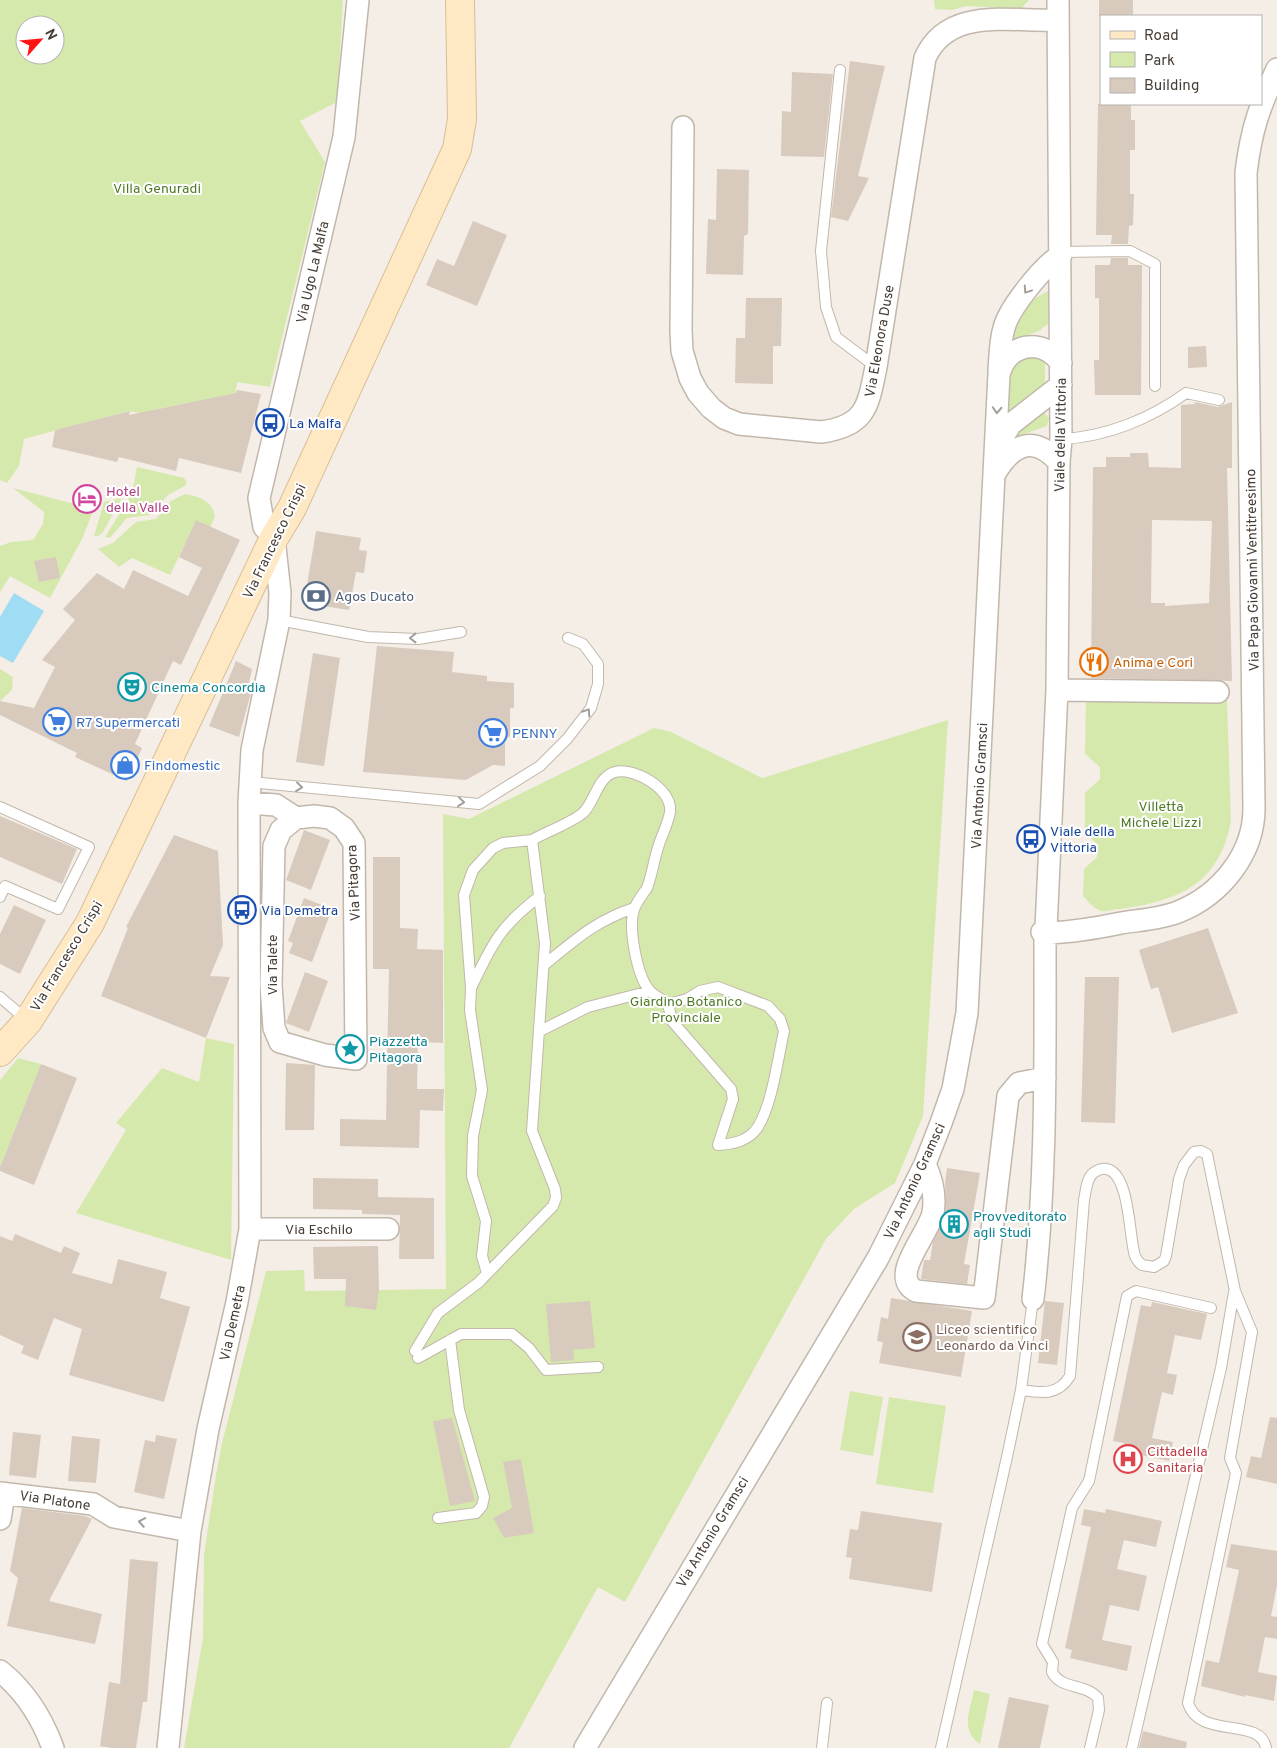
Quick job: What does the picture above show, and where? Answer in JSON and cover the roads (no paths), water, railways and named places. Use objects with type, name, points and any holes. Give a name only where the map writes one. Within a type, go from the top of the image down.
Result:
[{"type":"main road","name":"Via Francesco Crispi","points":[[0,1052],[28,1021],[90,923],[274,538],[292,508],[457,149],[462,119],[460,0]]},
{"type":"street","name":"Via Ugo La Malfa","points":[[274,538],[264,527],[260,498],[344,137],[358,0]]},
{"type":"street","name":"Viale della Vittoria","points":[[1033,1299],[1037,1262],[1045,1078],[1046,933],[1057,690],[1059,462],[1062,439],[1058,10]]},
{"type":"street","name":"Via Eleonora Duse","points":[[683,126],[682,351],[698,394],[724,418],[739,424],[821,432],[835,430],[850,424],[868,406],[876,367],[925,58],[928,52],[944,34],[971,20],[1058,10]]},
{"type":"street","name":"Via Papa Giovanni Ventitreesimo","points":[[1262,102],[1277,69]]},
{"type":"street","name":"Via Papa Giovanni Ventitreesimo","points":[[1046,933],[1075,932],[1155,918],[1187,908],[1214,890],[1229,875],[1237,864],[1251,835],[1254,819],[1246,173],[1250,141],[1261,105]]},
{"type":"street","name":"Via Antonio Gramsci","points":[[585,1748],[663,1614],[878,1258],[925,1164],[953,1090],[967,1013],[1002,337],[1008,316],[1051,261],[1061,254]]},
{"type":"street","points":[[999,374],[1001,366],[1012,352],[1027,346],[1050,351],[1061,363]]},
{"type":"street","points":[[995,449],[1011,424],[1061,385]]},
{"type":"street","points":[[994,475],[1008,455],[1024,446],[1034,444],[1047,449],[1059,462]]},
{"type":"street","name":"Via Demetra","points":[[168,1748],[190,1531],[208,1430],[237,1302],[250,1229],[249,803],[252,750],[279,620],[280,593],[274,538]]},
{"type":"street","points":[[1057,690],[1218,692]]},
{"type":"street","points":[[249,803],[276,805],[296,818]]},
{"type":"street","name":"Via Pitagora","points":[[296,818],[314,816],[330,818],[344,828],[354,843],[356,1059],[325,1055]]},
{"type":"street","name":"Via Talete","points":[[296,818],[281,830],[274,846],[271,985],[274,1028],[280,1042],[325,1055]]},
{"type":"street","points":[[925,1164],[933,1187],[933,1212],[925,1234],[906,1268],[905,1279],[908,1285],[916,1291],[984,1298],[1008,1096],[1019,1084],[1045,1078]]},
{"type":"street","name":"Via Eschilo","points":[[250,1229],[388,1229]]},
{"type":"street","name":"Via Platone","points":[[0,1519],[2,1493],[93,1504],[114,1517],[190,1531]]},
{"type":"street","points":[[0,1671],[31,1704],[53,1748]]},
{"type":"lane","points":[[840,70],[821,251],[826,308],[836,337],[876,367]]},
{"type":"lane","points":[[1061,254],[1130,251],[1156,264],[1155,386]]},
{"type":"lane","points":[[1062,439],[1085,438],[1106,432],[1162,410],[1186,393],[1219,400]]},
{"type":"lane","points":[[279,620],[368,637],[418,639],[461,632]]},
{"type":"lane","points":[[250,782],[479,804],[540,766],[567,739],[591,708],[598,684],[598,664],[583,644],[568,638]]},
{"type":"lane","points":[[487,1273],[482,1256],[486,1221],[472,1176],[473,1136],[482,1090],[470,1010],[471,988],[464,895],[469,880],[479,862],[493,848],[509,842],[532,840],[583,813],[605,778],[614,772],[626,771],[637,773],[650,781],[668,800],[670,811],[656,852],[653,872],[634,908],[634,949],[642,978],[650,991],[668,1004],[672,1021],[726,1081],[730,1089],[733,1099],[718,1145],[734,1144],[744,1139],[753,1133],[766,1112],[784,1031],[780,1019],[768,1006],[718,988],[700,991],[687,999],[668,1004]]},
{"type":"lane","points":[[0,807],[89,847],[58,909],[2,885],[0,898]]},
{"type":"lane","points":[[532,840],[545,943],[532,1131],[556,1189],[556,1198],[553,1206],[478,1283],[438,1314],[417,1354],[461,1334],[512,1334],[529,1348],[546,1370],[598,1367]]},
{"type":"lane","points":[[471,988],[498,934],[518,912],[540,896]]},
{"type":"lane","points":[[544,965],[597,923],[634,908]]},
{"type":"lane","points":[[540,1031],[588,1007],[650,991]]},
{"type":"lane","points":[[0,996],[28,1021]]},
{"type":"lane","points":[[1021,1390],[1044,1393],[1052,1392],[1066,1384],[1070,1376],[1084,1200],[1091,1176],[1100,1169],[1111,1170],[1120,1178],[1135,1256],[1142,1265],[1154,1267],[1164,1261],[1166,1256],[1184,1165],[1194,1152],[1207,1154],[1235,1291],[1252,1332],[1230,1458],[1236,1473],[1188,1703],[1193,1713],[1203,1722],[1256,1733],[1264,1739],[1266,1748]]},
{"type":"lane","points":[[1090,1748],[1099,1710],[1098,1698],[1088,1691],[1059,1682],[1052,1672],[1053,1662],[1042,1644],[1072,1508],[1088,1481],[1127,1296],[1136,1291],[1211,1308]]},
{"type":"lane","points":[[1132,1748],[1221,1368],[1235,1291]]},
{"type":"lane","points":[[941,1748],[1021,1390],[1033,1299]]},
{"type":"lane","points":[[438,1518],[476,1513],[482,1506],[484,1497],[459,1410],[450,1340]]},
{"type":"lane","points":[[822,1748],[827,1703]]},
{"type":"water","points":[[14,593],[44,611],[13,663],[0,656],[0,617]]},
{"type":"place","name":"La Malfa","points":[[270,423]]},
{"type":"place","name":"Hotel della Valle","points":[[87,499]]},
{"type":"place","name":"Agos Ducato","points":[[316,596]]},
{"type":"place","name":"Anima e Cori","points":[[1094,662]]},
{"type":"place","name":"Cinema Concordia","points":[[132,687]]},
{"type":"place","name":"R7 Supermercati","points":[[57,722]]},
{"type":"place","name":"PENNY","points":[[493,733]]},
{"type":"place","name":"Findomestic","points":[[125,765]]},
{"type":"place","name":"Viale della Vittoria","points":[[1031,839]]},
{"type":"place","name":"Via Demetra","points":[[242,910]]},
{"type":"place","name":"Piazzetta Pitagora","points":[[350,1049]]},
{"type":"place","name":"Provveditorato agli Studi","points":[[954,1224]]},
{"type":"place","name":"Liceo scientifico Leonardo da Vinci","points":[[917,1337]]},
{"type":"place","name":"Cittadella Sanitaria","points":[[1128,1459]]},
{"type":"park label","name":"Villa Genuradi","points":[[157,188]]},
{"type":"park label","name":"Villetta Michele Lizzi","points":[[1161,814]]},
{"type":"park label","name":"Giardino Botanico Provinciale","points":[[686,1010]]}]
